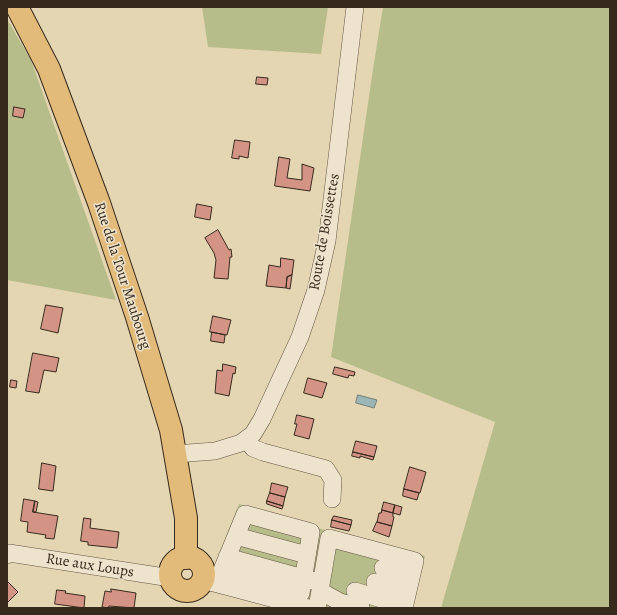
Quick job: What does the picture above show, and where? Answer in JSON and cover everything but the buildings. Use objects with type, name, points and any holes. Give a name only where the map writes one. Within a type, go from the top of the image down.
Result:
[{"type":"main road","name":"Rue de la Tour Maubourg","points":[[17,7],[49,69],[99,204],[137,317],[170,430],[175,454],[186,518],[186,558]]},
{"type":"main road","points":[[186,558],[192,558],[201,564],[204,575],[196,593],[177,588],[171,578],[170,572],[176,562],[186,558]]},
{"type":"street","name":"Route de Boissettes","points":[[250,444],[294,351],[316,290],[327,241],[355,7]]},
{"type":"street","points":[[175,454],[215,451],[241,443],[250,444],[263,452],[326,469],[333,480],[332,499]]},
{"type":"street","points":[[270,552],[222,570],[245,514],[270,552],[301,593],[311,532],[270,552]]},
{"type":"street","points":[[317,608],[329,538],[414,561],[407,595]]},
{"type":"street","points":[[234,541],[306,561],[320,587],[340,602],[361,608]]},
{"type":"street","name":"Rue aux Loups","points":[[8,554],[171,578]]},
{"type":"street","points":[[379,575],[407,595]]},
{"type":"street","points":[[355,591],[407,595]]},
{"type":"street","points":[[196,593],[308,608]]},
{"type":"green space","points":[[202,7],[328,7],[321,54],[208,47]]},
{"type":"green space","points":[[383,7],[610,7],[610,608],[441,608],[495,422],[331,357]]},
{"type":"green space","points":[[7,19],[31,60],[116,300],[7,280]]},
{"type":"green space","points":[[239,504],[345,536],[425,556],[413,608],[331,608],[327,607],[324,600],[312,597],[307,602],[215,576],[212,572]]},
{"type":"water","points":[[358,395],[377,400],[374,408],[356,403]]}]
